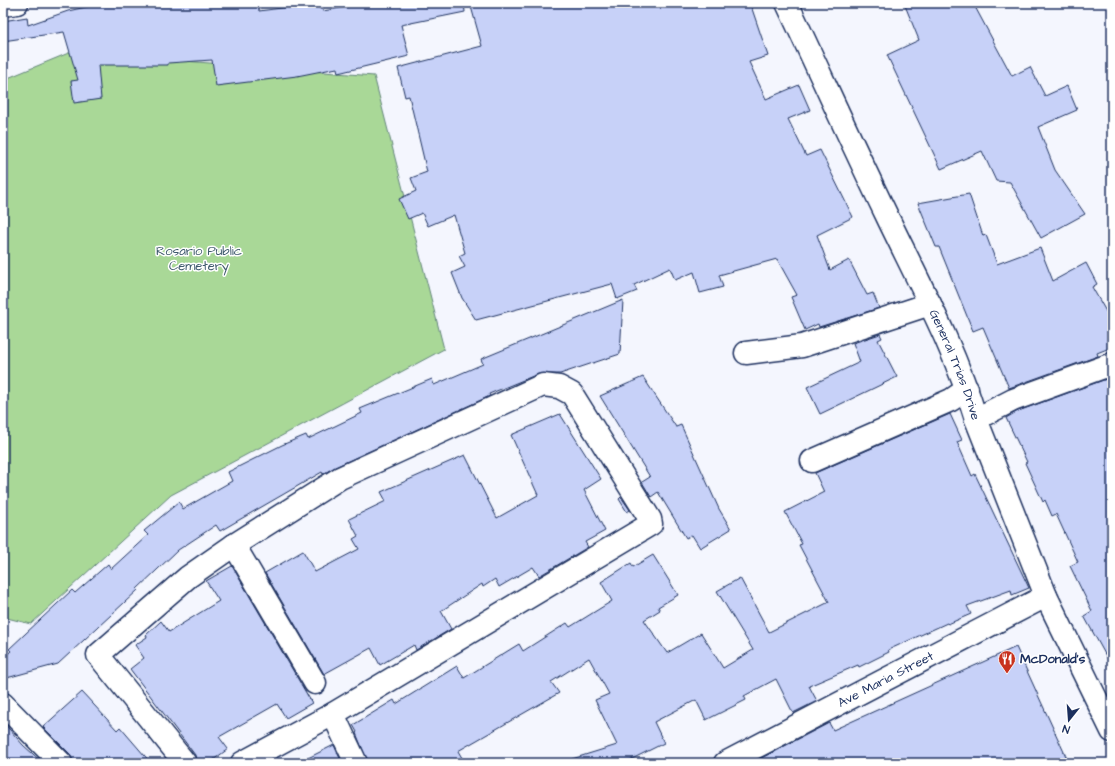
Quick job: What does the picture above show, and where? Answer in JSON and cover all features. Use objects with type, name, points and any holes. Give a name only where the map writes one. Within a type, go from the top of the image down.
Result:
[{"type":"street","points":[[3,5],[17,3]]},
{"type":"street","name":"General Trias Drive","points":[[787,3],[878,198],[930,304],[967,390],[976,419],[1046,596],[1112,731]]},
{"type":"street","points":[[746,353],[802,346],[930,304]]},
{"type":"street","points":[[976,419],[1013,400],[1112,364]]},
{"type":"street","points":[[185,763],[98,655],[188,577],[234,545],[340,478],[543,385],[559,387],[572,394],[650,519],[651,524],[332,714],[242,763]]},
{"type":"street","points":[[812,461],[951,400],[967,390]]},
{"type":"street","points":[[234,545],[315,683]]},
{"type":"street","name":"Ave Maria Street","points":[[726,763],[1046,596]]},
{"type":"street","points":[[3,704],[61,763]]},
{"type":"street","points":[[332,714],[356,763]]},
{"type":"green space","name":"Rosario Public Cemetery","points":[[71,52],[374,76],[444,349],[171,495],[31,624],[3,617],[3,80]]},
{"type":"building","points":[[104,3],[258,3],[259,11],[319,3],[320,9],[323,11],[369,3],[464,3],[465,12],[401,25],[409,56],[338,73],[337,68],[297,76],[216,86],[212,60],[168,63],[168,65],[98,65],[101,99],[74,103],[71,81],[78,80],[64,32],[3,41],[3,21],[27,17],[28,25],[68,11]]},
{"type":"building","points":[[470,3],[750,3],[768,56],[749,62],[766,99],[799,85],[810,110],[788,119],[806,156],[820,150],[853,217],[817,235],[830,270],[849,260],[867,295],[873,293],[879,308],[819,327],[818,324],[805,330],[791,297],[797,295],[777,259],[719,275],[723,287],[700,293],[694,272],[675,280],[670,268],[634,285],[637,291],[617,299],[612,284],[476,320],[462,298],[452,273],[465,267],[459,256],[465,253],[454,215],[428,226],[422,213],[408,219],[399,199],[416,191],[411,178],[427,172],[409,96],[405,97],[398,68],[482,46]]},
{"type":"building","points":[[904,3],[973,3],[1012,76],[1030,67],[1045,96],[1067,86],[1077,110],[1038,127],[1055,170],[1085,214],[1041,238],[1010,182],[996,181],[982,151],[941,169],[887,55],[919,40]]},
{"type":"building","points":[[969,194],[983,236],[986,235],[997,264],[1040,248],[1053,281],[1086,263],[1097,284],[1092,287],[1112,322],[1112,347],[1097,353],[1098,356],[1009,388],[983,327],[973,331],[939,247],[936,247],[918,203]]},
{"type":"building","points":[[623,300],[620,354],[560,374],[538,374],[489,394],[490,396],[335,467],[323,474],[322,472],[220,531],[216,525],[178,550],[137,589],[138,590],[58,664],[3,679],[3,658],[11,651],[9,649],[72,590],[75,593],[108,564],[111,569],[148,535],[144,531],[179,502],[183,509],[232,481],[228,472],[282,445],[306,435],[308,439],[362,413],[360,409],[432,379],[434,385],[483,364],[481,359]]},
{"type":"building","points":[[880,334],[882,338],[878,340],[897,377],[820,414],[807,387],[860,362],[853,343]]},
{"type":"building","points":[[643,377],[676,427],[681,425],[719,509],[731,529],[700,548],[692,535],[686,538],[658,492],[651,497],[642,482],[650,477],[600,396]]},
{"type":"building","points":[[1109,378],[1112,385],[1112,667],[1084,616],[1092,611],[1070,566],[1078,562],[1056,514],[1052,516],[1045,500],[1043,502],[1025,463],[1027,462],[1006,418],[1018,411]]},
{"type":"building","points":[[560,414],[601,479],[584,490],[605,531],[585,542],[588,547],[539,576],[533,567],[499,587],[495,579],[483,587],[482,584],[441,611],[451,629],[416,650],[414,645],[380,665],[371,648],[324,674],[265,573],[303,551],[315,572],[359,549],[353,539],[358,536],[349,519],[386,501],[381,492],[465,455],[497,518],[538,495],[511,435]]},
{"type":"building","points":[[950,414],[962,440],[957,442],[972,476],[975,474],[1029,588],[1012,595],[1011,590],[967,606],[971,614],[948,624],[947,623],[888,650],[889,652],[859,667],[858,665],[809,686],[817,701],[793,713],[776,679],[744,696],[746,700],[706,720],[696,700],[654,722],[664,743],[624,763],[573,763],[572,759],[617,745],[595,700],[609,694],[589,658],[551,682],[559,693],[458,751],[465,763],[368,763],[353,725],[394,700],[396,704],[457,666],[464,678],[519,644],[523,651],[567,623],[570,627],[612,601],[601,582],[631,563],[633,567],[653,555],[678,595],[658,607],[660,610],[644,620],[667,653],[701,633],[723,668],[753,650],[717,591],[740,578],[769,632],[829,602],[799,545],[802,544],[785,512],[824,492],[815,473]]},
{"type":"building","points":[[621,497],[630,510],[627,512],[619,499]]},
{"type":"building","points":[[232,566],[312,703],[286,718],[277,704],[219,737],[228,749],[209,763],[197,763],[195,755],[130,669],[144,658],[135,645],[147,637],[146,635],[161,621],[169,632],[219,601],[206,581]]},
{"type":"building","points":[[1016,647],[1069,763],[752,763],[829,723],[833,730]]},
{"type":"building","points":[[82,692],[117,730],[120,727],[151,763],[73,763],[70,754],[43,727]]},
{"type":"building","points":[[3,722],[23,745],[43,763],[3,763]]},
{"type":"building","points":[[334,745],[342,763],[298,763]]},
{"type":"place","name":"McDonald's","points":[[1007,674]]}]
